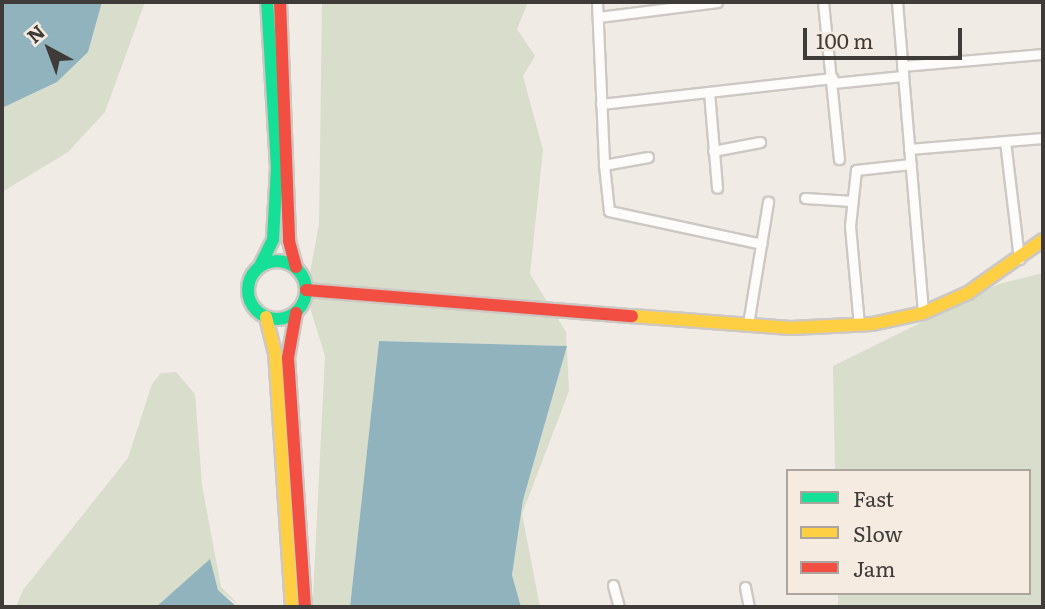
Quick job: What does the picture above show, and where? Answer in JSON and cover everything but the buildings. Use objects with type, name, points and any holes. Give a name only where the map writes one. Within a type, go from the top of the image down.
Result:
[{"type":"main road","points":[[267,2],[277,168],[273,239],[248,294],[266,317],[275,352],[292,607]]},
{"type":"main road","points":[[280,2],[289,115],[289,241],[306,290],[296,313],[289,358],[305,607]]},
{"type":"main road","points":[[306,290],[748,324],[859,325],[923,313],[1019,259],[1043,240]]},
{"type":"main road","points":[[260,266],[278,261],[296,267]]},
{"type":"main road","points":[[266,317],[296,313]]},
{"type":"street","points":[[597,2],[607,205],[614,214],[761,244]]},
{"type":"street","points":[[599,17],[717,2]]},
{"type":"street","points":[[823,2],[839,159]]},
{"type":"street","points":[[897,2],[923,313]]},
{"type":"street","points":[[601,104],[833,80],[1043,54]]},
{"type":"street","points":[[709,92],[717,188]]},
{"type":"street","points":[[909,149],[1043,138]]},
{"type":"street","points":[[1005,141],[1019,259]]},
{"type":"street","points":[[713,151],[760,142]]},
{"type":"street","points":[[604,165],[648,157]]},
{"type":"street","points":[[859,325],[852,201],[858,167],[911,164]]},
{"type":"street","points":[[806,198],[852,201]]},
{"type":"street","points":[[748,324],[768,202]]},
{"type":"street","points":[[613,585],[619,607]]},
{"type":"street","points":[[745,587],[749,607]]},
{"type":"green space","points":[[102,2],[145,2],[105,112],[68,152],[2,192],[2,108],[57,82],[88,52]]},
{"type":"green space","points":[[322,2],[528,2],[517,29],[535,56],[523,76],[543,150],[530,274],[566,332],[567,346],[379,341],[350,607],[305,607],[313,597],[325,356],[306,295],[319,224]]},
{"type":"green space","points":[[1043,273],[1043,607],[838,607],[838,595],[1031,595],[1031,469],[835,469],[833,366],[999,284]]},
{"type":"green space","points":[[567,347],[569,391],[522,514],[540,607],[521,607],[512,575],[523,500]]},
{"type":"green space","points":[[176,372],[195,394],[202,485],[221,587],[241,607],[218,590],[209,560],[156,607],[16,607],[23,590],[128,458],[152,384],[161,373]]},
{"type":"water","points":[[2,2],[102,2],[88,52],[57,82],[2,108]]},
{"type":"water","points":[[379,341],[567,346],[523,500],[512,575],[521,607],[350,607]]},
{"type":"water","points":[[210,559],[218,590],[237,607],[156,607]]},
{"type":"traffic: fast","points":[[260,266],[273,239],[277,168],[267,2]]},
{"type":"traffic: fast","points":[[271,261],[283,261],[298,269],[306,284],[306,290],[306,296],[298,311],[283,319],[271,319],[256,311],[248,296],[248,284],[256,269],[271,261]]},
{"type":"traffic: slow","points":[[632,316],[791,328],[872,324],[923,313],[968,293],[1043,240]]},
{"type":"traffic: slow","points":[[266,317],[275,352],[292,607]]},
{"type":"traffic: jam","points":[[280,2],[289,241],[296,267]]},
{"type":"traffic: jam","points":[[306,290],[632,316]]},
{"type":"traffic: jam","points":[[296,313],[288,358],[305,607]]}]
